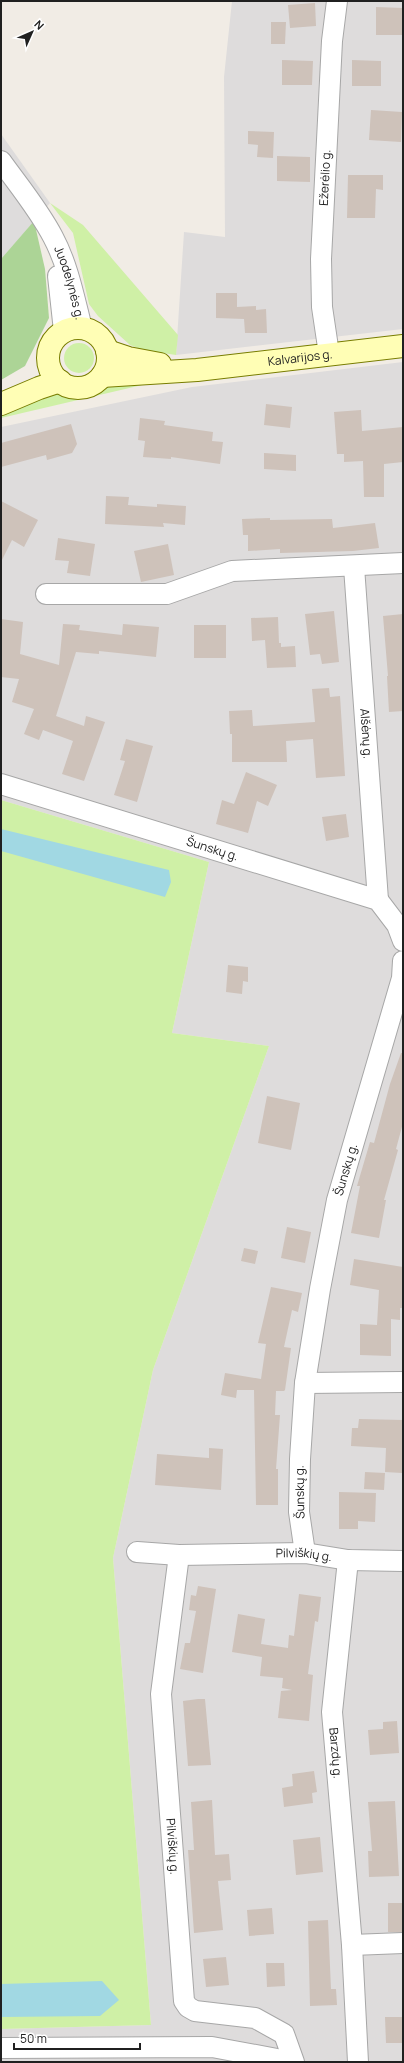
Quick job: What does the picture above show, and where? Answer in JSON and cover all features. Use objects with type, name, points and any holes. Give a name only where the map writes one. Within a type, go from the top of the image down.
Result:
[{"type":"main road","points":[[1,395],[32,374],[48,355],[56,337],[73,330],[98,335],[107,351],[108,360],[102,376],[86,386],[77,388],[68,386],[53,374],[49,365],[48,355]]},
{"type":"main road","name":"Kalvarijos g.","points":[[102,376],[197,370],[403,346]]},
{"type":"main road","name":"Kalvarijos g.","points":[[107,351],[128,358],[197,370]]},
{"type":"main road","points":[[1,404],[60,381]]},
{"type":"street","name":"Ežerėlio g.","points":[[329,354],[322,307],[321,260],[332,41],[337,1]]},
{"type":"street","name":"Juodelynės g.","points":[[1,161],[35,207],[54,238],[68,275],[73,330]]},
{"type":"street","points":[[46,594],[166,594],[232,571],[403,564]]},
{"type":"street","name":"Alšėnų g.","points":[[354,567],[378,900]]},
{"type":"street","name":"Šunskų g.","points":[[1,784],[378,900]]},
{"type":"street","points":[[378,900],[397,925],[403,940]]},
{"type":"street","name":"Šunskų g.","points":[[305,1553],[299,1512],[300,1459],[305,1383],[337,1200],[402,978],[403,961]]},
{"type":"street","points":[[305,1383],[403,1382]]},
{"type":"street","name":"Pilviškių g.","points":[[137,1552],[179,1556],[305,1553],[348,1560],[403,1561]]},
{"type":"street","name":"Pilviškių g.","points":[[179,1556],[161,1694],[184,2001],[188,2007],[195,2011],[255,2018],[284,2034],[294,2062]]},
{"type":"street","name":"Barzdų g.","points":[[348,1560],[332,1712],[352,1945],[358,2062]]},
{"type":"street","points":[[352,1945],[403,1942]]},
{"type":"street","points":[[1,2048],[212,2055],[294,2062]]},
{"type":"shaded area","points":[[232,1],[403,1],[403,329],[176,355],[184,232],[225,237],[224,77]]},
{"type":"shaded area","points":[[1,134],[50,203],[1,259]]},
{"type":"shaded area","points":[[403,362],[403,2062],[1,2062],[1,2029],[151,2025],[113,1558],[153,1370],[269,1046],[172,1033],[209,862],[1,800],[1,427],[192,387]]},
{"type":"green space","points":[[50,203],[83,225],[178,335],[176,355],[143,350],[130,345],[98,316],[89,304],[73,233]]},
{"type":"green space","points":[[34,221],[45,269],[49,318],[25,366],[1,380],[1,259]]},
{"type":"green space","points":[[79,343],[90,347],[94,358],[90,369],[79,373],[68,369],[64,358],[68,347]]},
{"type":"green space","points":[[155,382],[1,418],[1,415],[33,397],[61,392],[77,396],[90,395],[106,386]]},
{"type":"green space","points":[[1,800],[209,862],[172,1033],[269,1046],[153,1370],[113,1558],[151,2025],[1,2029]]},
{"type":"water","points":[[1,829],[169,870],[171,882],[165,897],[1,851]]},
{"type":"water","points":[[102,1981],[119,2000],[100,2016],[1,2017],[1,1984]]},
{"type":"building","points":[[315,3],[316,26],[290,28],[288,5]]},
{"type":"building","points":[[376,7],[403,8],[403,35],[376,35]]},
{"type":"building","points":[[271,22],[286,22],[285,44],[271,44]]},
{"type":"building","points":[[282,60],[313,61],[312,85],[282,85]]},
{"type":"building","points":[[352,60],[381,61],[381,86],[352,86]]},
{"type":"building","points":[[371,110],[402,112],[401,142],[369,140]]},
{"type":"building","points":[[248,131],[274,132],[273,158],[257,157],[258,145],[248,144]]},
{"type":"building","points":[[277,156],[310,157],[310,182],[277,181]]},
{"type":"building","points":[[348,175],[383,175],[383,190],[376,189],[375,218],[347,218]]},
{"type":"building","points":[[216,293],[237,293],[237,307],[256,306],[256,310],[266,309],[267,333],[245,333],[244,319],[216,318]]},
{"type":"building","points":[[266,404],[292,407],[290,428],[264,425]]},
{"type":"building","points":[[361,410],[362,431],[403,427],[403,462],[384,464],[384,497],[364,497],[363,461],[344,462],[344,454],[337,454],[334,412]]},
{"type":"building","points":[[140,418],[165,421],[164,425],[213,432],[212,441],[223,442],[220,464],[171,457],[171,459],[143,457],[145,441],[138,440]]},
{"type":"building","points":[[71,424],[77,444],[72,453],[47,460],[46,455],[1,467],[1,443]]},
{"type":"building","points":[[264,453],[296,455],[296,471],[264,469]]},
{"type":"building","points":[[106,496],[129,497],[128,505],[157,507],[157,504],[186,506],[185,525],[163,523],[164,527],[105,524]]},
{"type":"building","points":[[1,501],[38,520],[24,547],[12,540],[1,562]]},
{"type":"building","points":[[270,518],[270,520],[332,519],[333,528],[375,523],[379,548],[353,551],[280,553],[280,549],[248,551],[248,535],[243,535],[242,519]]},
{"type":"building","points":[[58,538],[95,544],[90,576],[67,573],[69,561],[55,560]]},
{"type":"building","points":[[168,544],[174,575],[141,582],[134,551]]},
{"type":"building","points":[[334,611],[339,662],[322,664],[320,654],[310,655],[305,614]]},
{"type":"building","points":[[403,614],[403,711],[389,712],[388,676],[383,616]]},
{"type":"building","points":[[278,617],[279,643],[281,643],[281,647],[295,646],[296,667],[267,668],[265,640],[252,641],[251,618]]},
{"type":"building","points":[[1,619],[23,622],[20,654],[59,665],[63,624],[80,625],[79,630],[122,635],[123,624],[159,627],[156,657],[99,651],[99,654],[76,652],[56,716],[84,726],[86,716],[105,722],[84,781],[62,774],[73,741],[43,730],[39,740],[24,734],[34,709],[12,702],[19,679],[1,677]]},
{"type":"building","points":[[194,625],[226,625],[226,658],[194,658]]},
{"type":"building","points":[[329,688],[330,697],[340,696],[345,776],[316,778],[313,739],[286,741],[287,762],[232,762],[232,734],[230,734],[229,711],[252,710],[253,726],[315,722],[312,689]]},
{"type":"building","points":[[126,739],[153,746],[137,802],[114,795],[125,761],[120,760]]},
{"type":"building","points":[[246,772],[277,785],[268,806],[257,801],[248,833],[216,824],[222,800],[234,804]]},
{"type":"building","points":[[346,814],[349,837],[326,841],[322,817]]},
{"type":"building","points":[[228,965],[248,967],[248,982],[243,981],[242,994],[226,992]]},
{"type":"building","points":[[401,1053],[403,1053],[403,1123],[396,1149],[398,1150],[384,1200],[386,1200],[379,1238],[351,1233],[360,1186],[357,1186],[370,1142],[374,1143],[390,1084]]},
{"type":"building","points":[[267,1096],[300,1103],[291,1150],[258,1143]]},
{"type":"building","points":[[287,1227],[311,1232],[305,1263],[281,1258]]},
{"type":"building","points":[[244,1248],[258,1251],[255,1264],[241,1261]]},
{"type":"building","points":[[354,1259],[403,1267],[403,1308],[400,1308],[400,1320],[391,1319],[391,1356],[360,1355],[360,1324],[377,1325],[379,1290],[350,1285]]},
{"type":"building","points":[[271,1287],[302,1293],[298,1312],[292,1310],[284,1347],[291,1348],[285,1390],[276,1391],[275,1415],[280,1415],[276,1469],[278,1469],[278,1505],[256,1505],[254,1390],[237,1390],[236,1398],[221,1395],[225,1373],[261,1379],[266,1344],[258,1343]]},
{"type":"building","points":[[359,1419],[403,1420],[402,1473],[385,1472],[386,1448],[351,1446],[352,1428],[358,1428]]},
{"type":"building","points":[[209,1448],[223,1449],[221,1490],[155,1485],[157,1454],[209,1458]]},
{"type":"building","points":[[365,1472],[385,1473],[384,1490],[364,1489]]},
{"type":"building","points":[[339,1492],[376,1493],[375,1522],[358,1521],[358,1529],[339,1529]]},
{"type":"building","points":[[198,1586],[216,1589],[203,1673],[180,1669],[185,1643],[190,1643],[196,1611],[189,1610],[191,1595],[196,1596]]},
{"type":"building","points":[[299,1594],[321,1597],[318,1622],[315,1621],[308,1674],[313,1675],[309,1721],[278,1718],[281,1691],[292,1690],[282,1688],[283,1678],[260,1676],[262,1657],[232,1652],[238,1614],[265,1619],[261,1644],[288,1648],[289,1635],[294,1636]]},
{"type":"building","points":[[205,1699],[211,1765],[188,1766],[183,1701]]},
{"type":"building","points":[[397,1721],[399,1753],[370,1755],[368,1730],[383,1729],[383,1722]]},
{"type":"building","points":[[314,1771],[317,1792],[312,1793],[313,1803],[284,1807],[282,1788],[293,1786],[292,1774]]},
{"type":"building","points":[[212,1800],[215,1855],[229,1854],[231,1880],[218,1881],[223,1930],[194,1933],[188,1850],[194,1850],[191,1802]]},
{"type":"building","points":[[395,1801],[399,1876],[369,1877],[368,1851],[372,1851],[368,1802]]},
{"type":"building","points":[[320,1837],[323,1872],[296,1875],[293,1840]]},
{"type":"building","points":[[388,1903],[403,1903],[403,1932],[388,1932]]},
{"type":"building","points":[[272,1908],[274,1934],[249,1936],[247,1910]]},
{"type":"building","points":[[328,1920],[331,1989],[336,1989],[337,2005],[310,2006],[308,1921]]},
{"type":"building","points":[[226,1957],[229,1985],[206,1987],[203,1959]]},
{"type":"building","points":[[266,1963],[284,1963],[285,1986],[267,1987]]},
{"type":"building","points":[[385,2017],[403,2017],[403,2043],[386,2043]]}]
